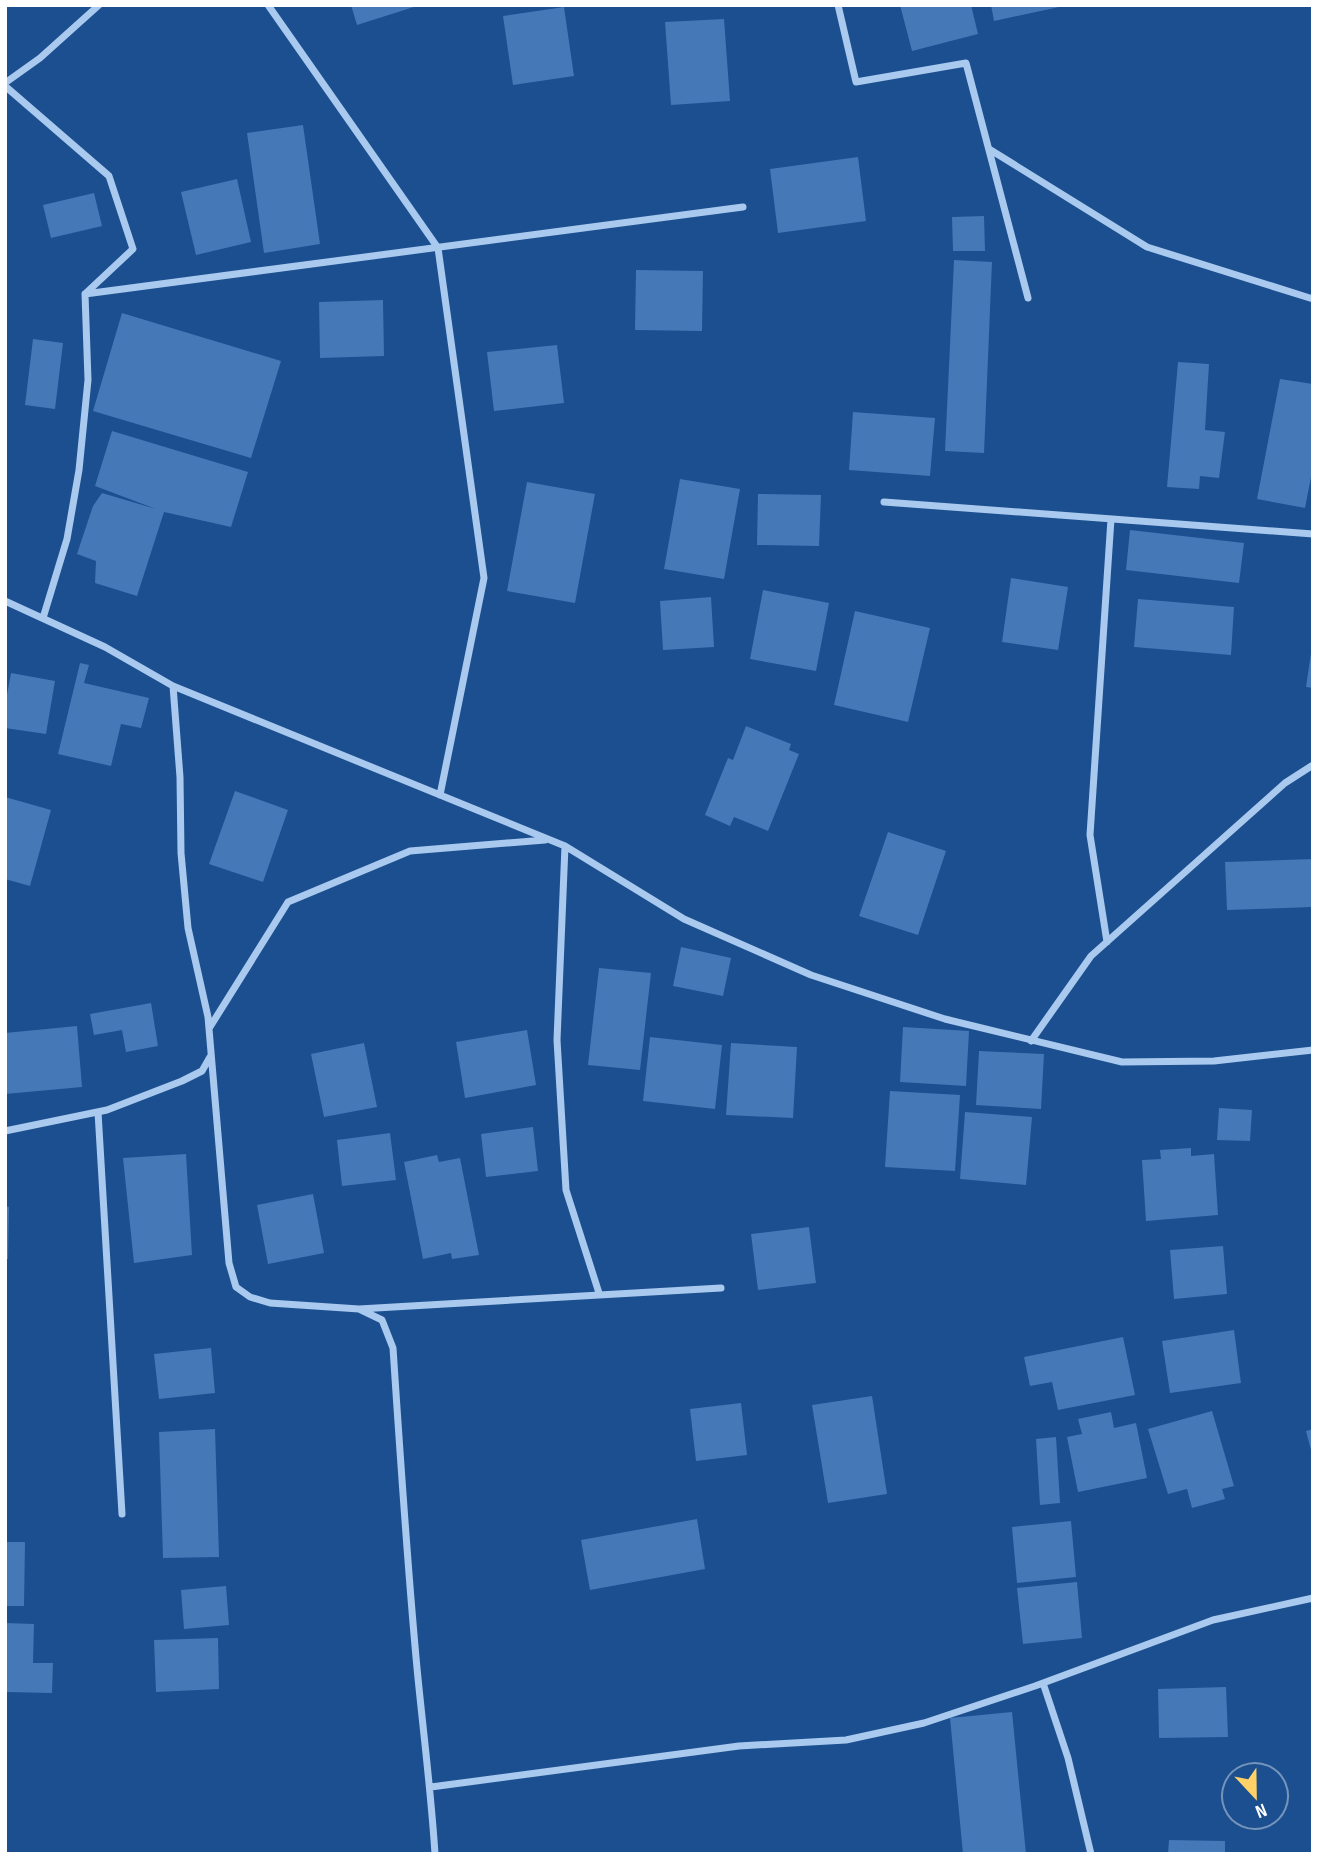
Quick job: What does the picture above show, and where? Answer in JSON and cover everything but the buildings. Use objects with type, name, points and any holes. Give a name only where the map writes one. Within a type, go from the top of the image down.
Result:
[{"type":"street","points":[[43,618],[67,539],[79,470],[88,380],[85,294],[134,249],[109,176],[5,85],[40,58],[99,5]]},
{"type":"street","points":[[268,5],[438,248],[484,578],[440,795]]},
{"type":"street","points":[[838,5],[856,82],[966,62],[1028,298]]},
{"type":"street","points":[[988,149],[1147,247],[1313,299]]},
{"type":"street","points":[[85,294],[743,207]]},
{"type":"street","points":[[884,502],[1313,534]]},
{"type":"street","points":[[1107,942],[1090,835],[1111,519]]},
{"type":"street","points":[[5,601],[105,647],[173,686],[565,846],[684,919],[811,975],[945,1019],[1122,1062],[1214,1061],[1313,1050]]},
{"type":"street","points":[[173,686],[180,777],[181,853],[188,928],[208,1029],[229,1263],[236,1287],[250,1297],[270,1303],[359,1309],[721,1288]]},
{"type":"street","points":[[1031,1041],[1091,957],[1285,783],[1313,765]]},
{"type":"street","points":[[208,1029],[288,902],[410,851],[549,840]]},
{"type":"street","points":[[565,846],[557,1040],[566,1190],[600,1293]]},
{"type":"street","points":[[5,1131],[98,1112],[183,1081],[202,1071],[210,1056]]},
{"type":"street","points":[[98,1112],[122,1514]]},
{"type":"street","points":[[359,1309],[382,1320],[393,1348],[417,1667],[431,1787],[435,1854]]},
{"type":"street","points":[[431,1787],[738,1746],[846,1740],[924,1723],[1044,1683],[1213,1620],[1313,1598]]},
{"type":"street","points":[[1044,1683],[1068,1758],[1091,1854]]}]
